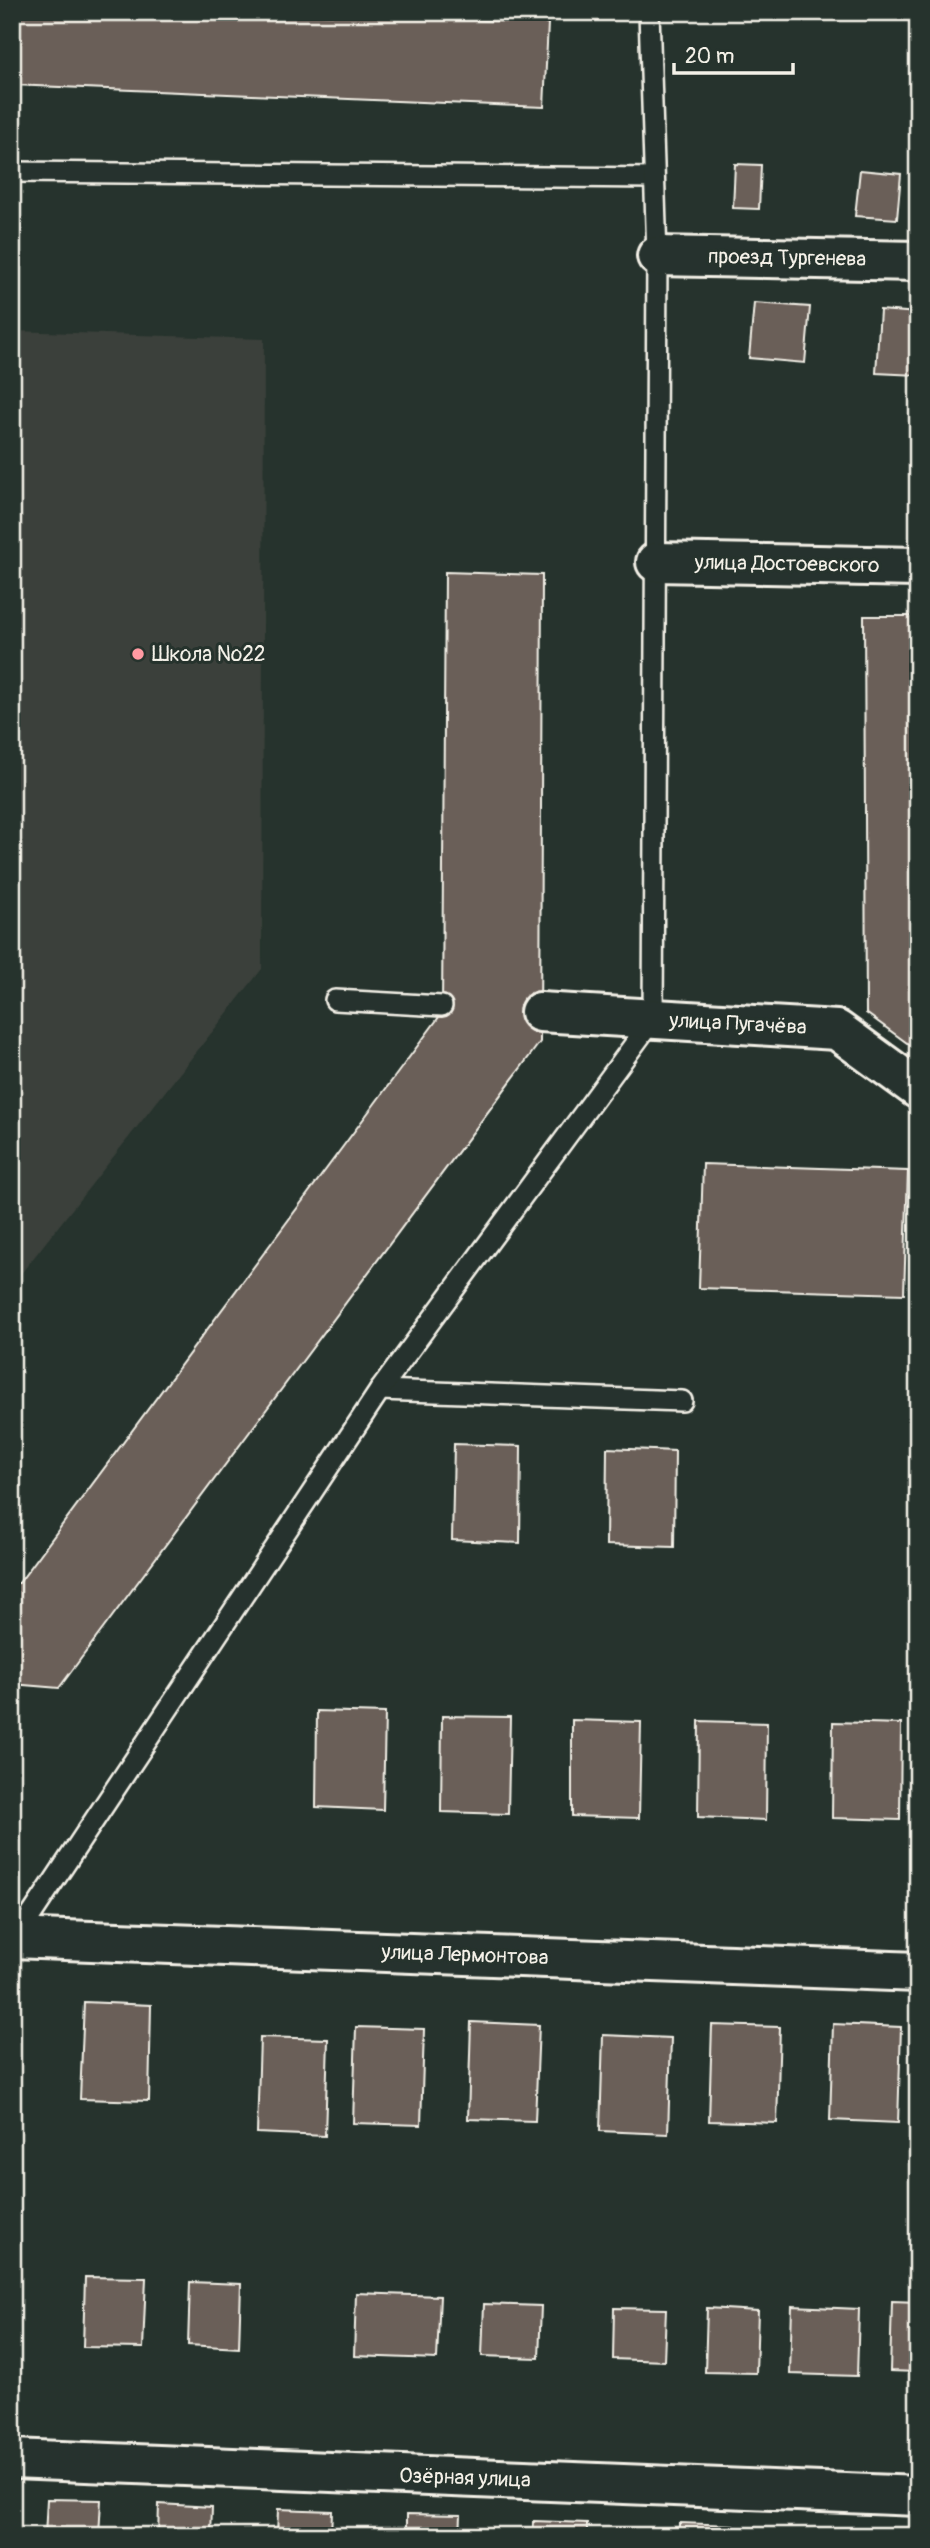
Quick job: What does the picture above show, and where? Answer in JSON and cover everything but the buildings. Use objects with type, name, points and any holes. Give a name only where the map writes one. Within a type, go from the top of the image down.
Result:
[{"type":"street","name":"проезд Тургенева","points":[[657,256],[918,261]]},
{"type":"street","name":"улица Достоевского","points":[[656,562],[918,567]]},
{"type":"street","name":"улица Пугачёва","points":[[540,1012],[837,1030],[918,1089]]},
{"type":"street","name":"улица Лермонтова","points":[[14,1938],[918,1972]]},
{"type":"street","name":"Озёрная улица","points":[[12,2459],[918,2496]]},
{"type":"lane","points":[[14,1938],[380,1390],[653,1019],[657,256],[649,12]]},
{"type":"lane","points":[[12,172],[654,178]]},
{"type":"lane","points":[[335,1000],[442,1006]]},
{"type":"lane","points":[[380,1390],[682,1401]]},
{"type":"shaded area","name":"Школа №22","points":[[12,331],[264,339],[262,969],[12,1285]]},
{"type":"place","name":"Школа №22","points":[[138,654]]}]
